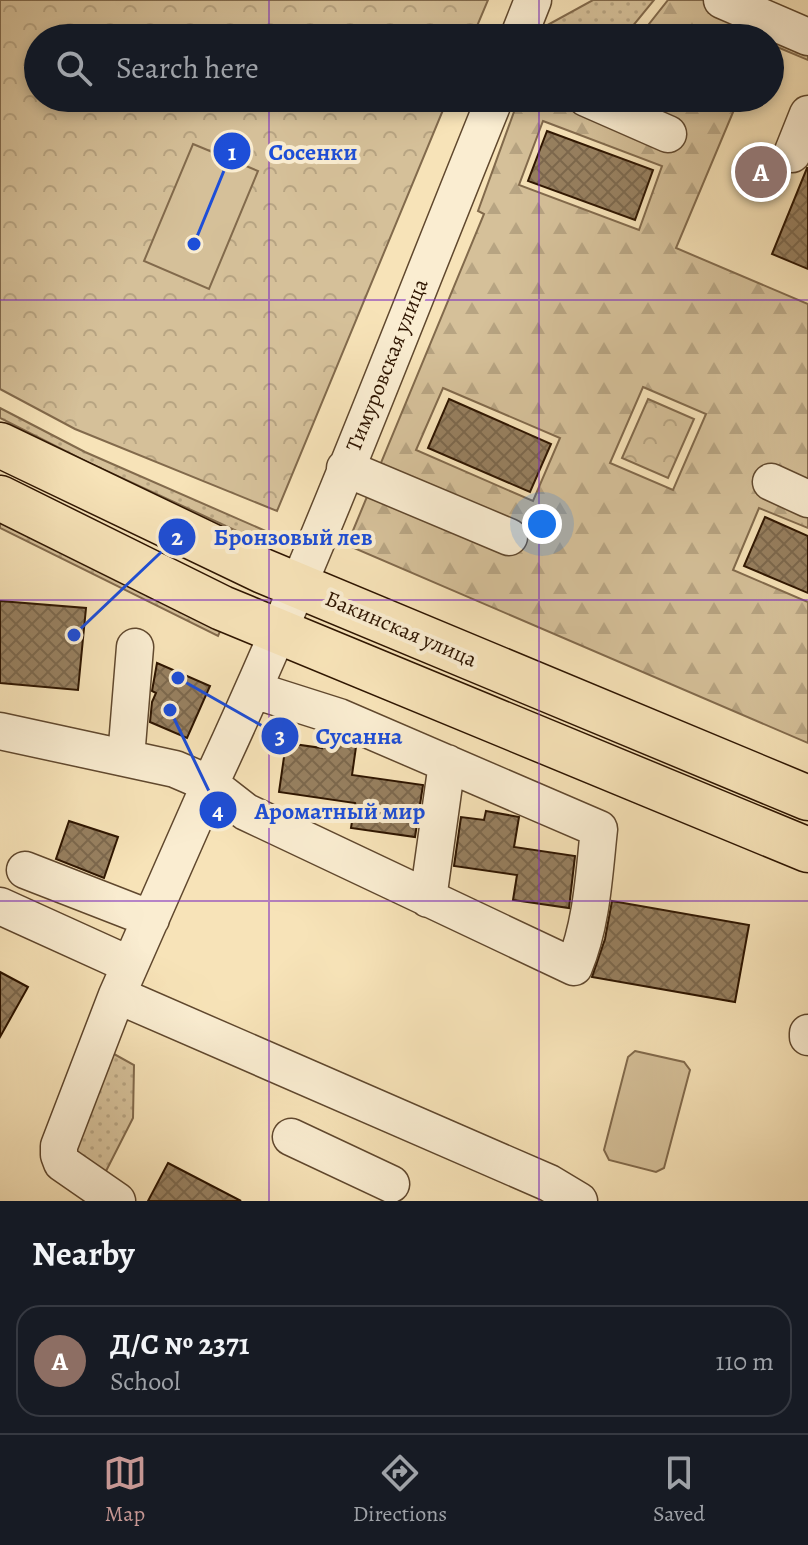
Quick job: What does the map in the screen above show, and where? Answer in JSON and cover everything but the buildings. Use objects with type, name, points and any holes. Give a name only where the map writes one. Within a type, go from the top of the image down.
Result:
[{"type":"main road","name":"Бакинская улица","points":[[0,445],[296,586],[808,798]]},
{"type":"main road","points":[[0,498],[167,582],[277,631],[808,850]]},
{"type":"street","points":[[524,24],[533,0]]},
{"type":"street","points":[[722,0],[778,24]]},
{"type":"street","points":[[784,27],[808,37]]},
{"type":"street","name":"Тимуровская улица","points":[[117,1201],[62,1163],[59,1155],[62,1137],[124,980],[265,668],[277,631],[489,112]]},
{"type":"street","points":[[618,112],[668,134]]},
{"type":"street","points":[[792,154],[808,114]]},
{"type":"street","points":[[345,468],[509,537]]},
{"type":"street","points":[[771,482],[808,499]]},
{"type":"street","points":[[126,758],[135,647]]},
{"type":"street","points":[[0,731],[175,769],[210,784],[246,812],[574,967],[582,948],[590,910],[599,829],[339,717],[254,690]]},
{"type":"street","points":[[428,899],[447,763]]},
{"type":"street","points":[[25,870],[151,919]]},
{"type":"street","points":[[0,906],[124,980],[354,1100],[549,1183],[579,1201]]},
{"type":"street","points":[[327,1154],[354,1100]]},
{"type":"street","points":[[291,1137],[391,1184]]},
{"type":"green space","points":[[0,0],[488,0],[478,24],[24,24],[24,112],[442,112],[277,511],[75,429],[0,389]]},
{"type":"green space","points":[[593,0],[654,0],[634,24],[549,24]]},
{"type":"green space","points":[[668,0],[705,0],[758,24],[649,24]]},
{"type":"green space","points":[[784,36],[808,47],[808,60],[784,50]]},
{"type":"green space","points":[[514,112],[733,112],[676,248],[808,304],[808,528],[759,508],[733,570],[808,602],[808,743],[347,545],[484,214],[478,211]],"holes":[[[543,121],[662,166],[639,230],[519,185]],[[643,387],[706,414],[673,490],[610,463]],[[443,388],[560,438],[533,501],[416,450]]]},
{"type":"green space","points":[[193,144],[258,171],[209,289],[144,261]]},
{"type":"green space","points":[[648,399],[694,419],[668,478],[622,458]]},
{"type":"green space","points":[[0,408],[85,452],[268,532],[263,543],[0,418]]},
{"type":"green space","points":[[0,516],[222,627],[218,636],[0,528]]},
{"type":"green space","points":[[105,1049],[134,1065],[133,1118],[104,1175],[72,1154]]},
{"type":"green space","points":[[635,1051],[684,1062],[690,1070],[664,1168],[656,1172],[609,1160],[604,1150],[628,1057]]},
{"type":"place","name":"Д/C № 2371","points":[[761,172]]},
{"type":"place","name":"Сосенки","points":[[194,244]]},
{"type":"place","name":"Бронзовый лев","points":[[74,635]]},
{"type":"place","name":"Сусанна","points":[[178,678]]},
{"type":"place","name":"Ароматный мир","points":[[170,710]]}]
